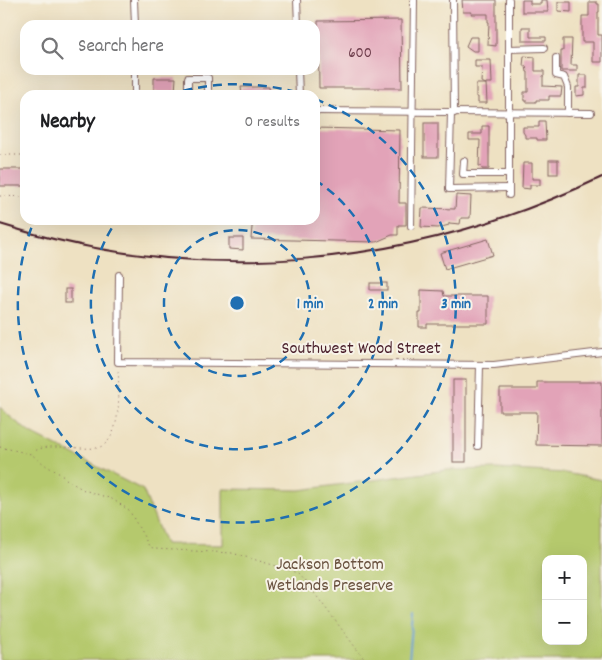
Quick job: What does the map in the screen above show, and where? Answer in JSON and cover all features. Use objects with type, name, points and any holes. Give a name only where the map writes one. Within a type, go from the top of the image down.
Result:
[{"type":"street","points":[[134,0],[135,20]]},
{"type":"street","points":[[297,0],[298,20]]},
{"type":"street","points":[[412,226],[414,0]]},
{"type":"street","points":[[453,0],[449,189],[509,191],[509,0]]},
{"type":"street","points":[[509,49],[544,48]]},
{"type":"street","points":[[556,58],[556,75],[564,77],[568,87],[568,113]]},
{"type":"street","points":[[135,75],[135,90]]},
{"type":"street","points":[[298,75],[299,90]]},
{"type":"street","points":[[188,90],[188,78],[208,78],[208,90]]},
{"type":"street","points":[[320,111],[591,113]]},
{"type":"street","points":[[464,162],[463,174],[509,174]]},
{"type":"street","points":[[118,362],[119,276]]},
{"type":"street","name":"Southwest Wood Street","points":[[118,362],[480,365],[602,352]]},
{"type":"street","points":[[478,446],[480,365]]},
{"type":"path","points":[[0,155],[20,155]]},
{"type":"path","points":[[0,196],[20,197]]},
{"type":"path","points":[[31,454],[38,449],[97,448],[106,444],[115,426],[118,406],[118,362]]},
{"type":"path","points":[[0,447],[31,454],[77,486],[112,500],[129,510],[149,546],[155,549],[232,553],[280,566],[297,573],[365,660]]},
{"type":"green space","name":"Jackson Bottom Wetlands Preserve","points":[[0,407],[29,432],[143,490],[165,544],[223,545],[223,489],[300,490],[447,470],[496,469],[565,473],[602,480],[602,660],[0,660]]},
{"type":"building","points":[[462,0],[496,0],[496,46],[488,45],[488,14],[463,12]]},
{"type":"building","points":[[522,0],[530,0],[530,4],[541,4],[541,0],[547,0],[548,12],[522,12]]},
{"type":"building","points":[[558,2],[571,2],[571,12],[558,11]]},
{"type":"building","points":[[589,2],[597,2],[599,4],[598,35],[602,35],[602,62],[593,62],[593,42],[582,42],[582,16],[589,16]]},
{"type":"building","points":[[401,20],[402,88],[319,88],[320,21]]},
{"type":"building","points":[[522,27],[530,27],[530,37],[546,37],[546,41],[522,41]]},
{"type":"building","points":[[470,37],[478,37],[478,51],[473,51],[466,46]]},
{"type":"building","points":[[563,39],[572,39],[571,65],[577,65],[577,71],[561,71]]},
{"type":"building","points":[[524,56],[535,57],[535,71],[544,71],[543,86],[562,87],[561,96],[549,96],[549,100],[536,100],[536,102],[526,102],[524,100],[524,92],[528,92],[528,72],[526,66],[523,66]]},
{"type":"building","points":[[475,60],[491,60],[492,83],[486,83],[487,103],[478,103],[478,97],[476,97],[476,84],[486,84],[481,82],[482,67],[475,67]]},
{"type":"building","points":[[579,75],[587,75],[587,88],[584,88],[584,95],[576,96],[576,87],[579,87]]},
{"type":"building","points":[[154,78],[176,78],[175,90],[154,90]]},
{"type":"building","points":[[241,87],[269,87],[269,90],[241,90]]},
{"type":"building","points":[[539,121],[545,121],[546,140],[525,138],[523,127],[539,127]]},
{"type":"building","points":[[424,123],[438,123],[438,157],[424,157]]},
{"type":"building","points":[[482,126],[489,126],[489,169],[482,169],[479,166],[480,140],[469,140],[469,134],[482,134]]},
{"type":"building","points":[[320,128],[400,130],[399,203],[406,203],[406,225],[398,225],[398,235],[392,235],[376,242],[251,239],[253,225],[320,225]]},
{"type":"building","points":[[549,160],[558,160],[558,174],[549,174]]},
{"type":"building","points":[[523,163],[532,163],[532,179],[540,179],[540,185],[530,185],[530,189],[522,188]]},
{"type":"building","points":[[0,169],[20,169],[20,186],[0,186]]},
{"type":"building","points":[[456,195],[471,196],[470,218],[461,218],[460,224],[449,223],[449,225],[438,228],[421,227],[422,208],[455,209]]},
{"type":"building","points":[[229,238],[243,238],[243,250],[229,249]]},
{"type":"building","points":[[488,239],[493,255],[445,269],[440,253]]},
{"type":"building","points":[[370,283],[387,283],[387,290],[370,290]]},
{"type":"building","points":[[65,289],[71,289],[71,303],[65,303]]},
{"type":"building","points":[[421,290],[443,291],[444,296],[488,296],[488,324],[427,324],[427,327],[419,327]]},
{"type":"building","points":[[453,380],[466,380],[466,462],[453,462]]},
{"type":"building","points":[[537,382],[602,382],[602,446],[536,445],[537,412],[500,412],[500,389],[537,389]]},
{"type":"waterway","points":[[409,660],[413,614]]},
{"type":"railway","points":[[0,224],[76,244],[152,256],[229,261],[305,259],[381,249],[456,232],[530,208],[602,177]]}]
